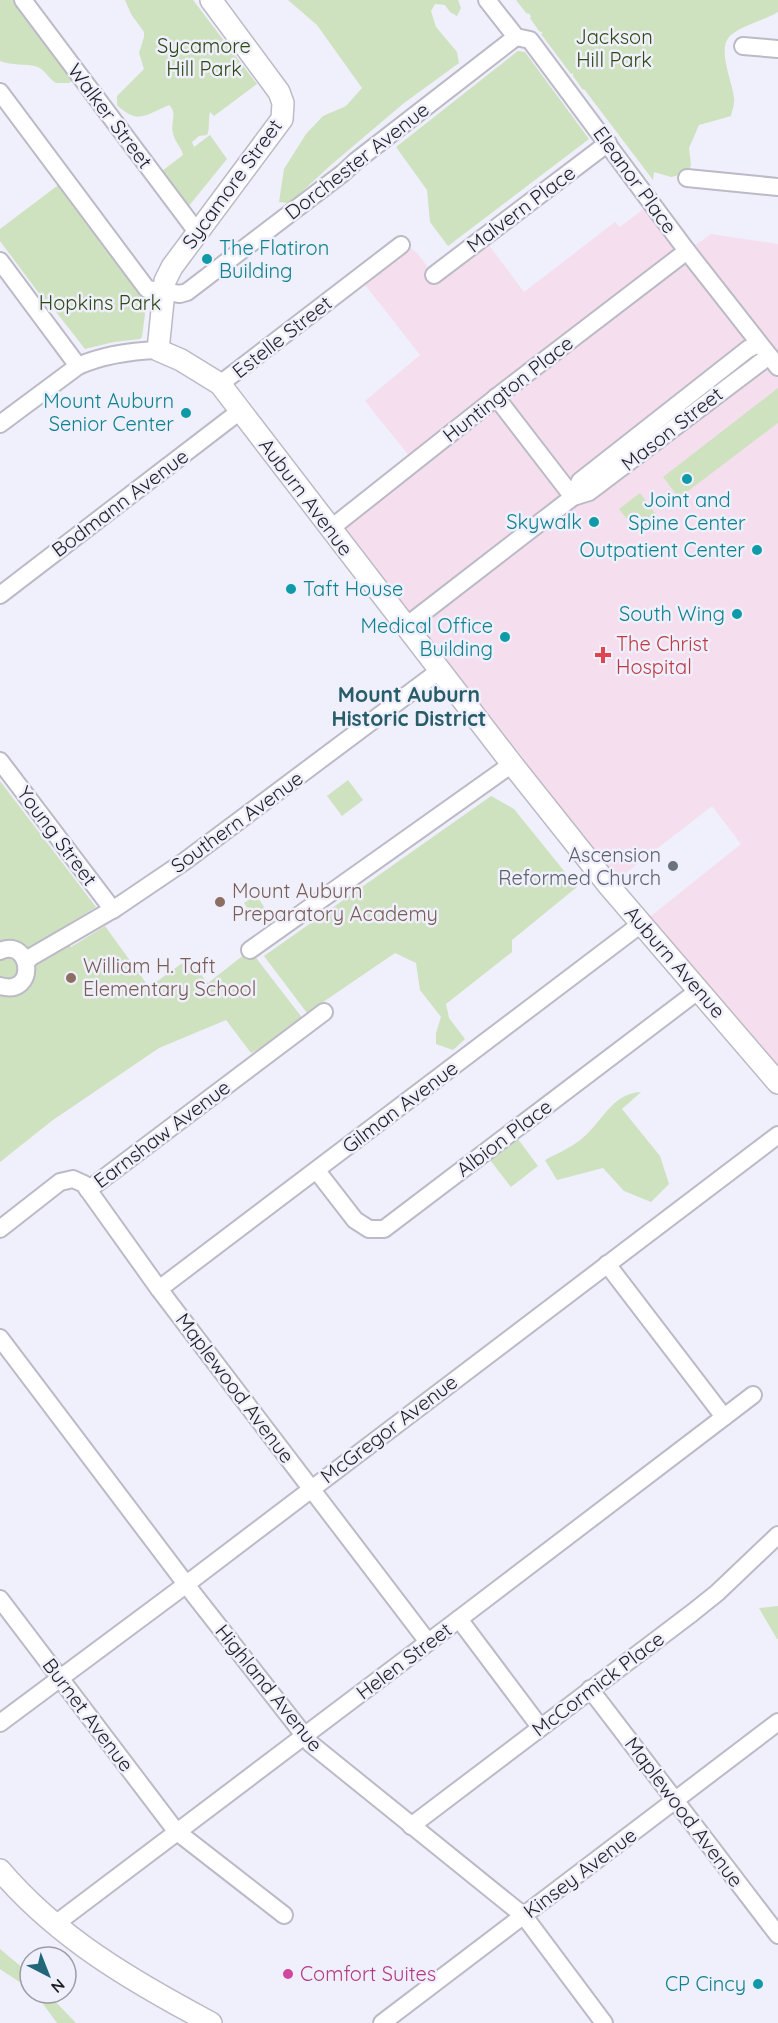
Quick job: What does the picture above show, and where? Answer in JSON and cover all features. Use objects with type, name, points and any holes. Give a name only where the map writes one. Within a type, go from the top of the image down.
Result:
[{"type":"main road","name":"Sycamore Street","points":[[158,350],[165,281],[172,267],[282,119],[284,110],[279,92],[211,0]]},
{"type":"main road","name":"Auburn Avenue","points":[[158,350],[181,360],[220,384],[512,764],[641,924],[778,1083]]},
{"type":"main road","points":[[0,1870],[15,1887],[80,1946],[210,2023]]},
{"type":"street","name":"Walker Street","points":[[23,0],[197,232]]},
{"type":"street","name":"Eleanor Place","points":[[487,0],[516,37],[530,40],[687,251],[769,356]]},
{"type":"street","name":"Dorchester Avenue","points":[[164,290],[180,294],[187,292],[516,37]]},
{"type":"street","points":[[743,46],[778,49]]},
{"type":"street","points":[[0,92],[147,289],[164,290]]},
{"type":"street","name":"Malvern Place","points":[[434,275],[608,143]]},
{"type":"street","points":[[687,178],[778,187]]},
{"type":"street","name":"Estelle Street","points":[[220,384],[401,245]]},
{"type":"street","name":"Huntington Place","points":[[330,529],[496,397],[687,251]]},
{"type":"street","points":[[0,261],[78,366]]},
{"type":"street","name":"Mason Street","points":[[406,626],[573,497],[580,481],[748,349],[769,356]]},
{"type":"street","points":[[0,424],[78,366],[125,352],[158,350]]},
{"type":"street","points":[[496,397],[573,497]]},
{"type":"street","name":"Bodmann Avenue","points":[[0,595],[240,411]]},
{"type":"street","name":"Southern Avenue","points":[[26,962],[113,910],[249,815],[440,671]]},
{"type":"street","name":"Young Street","points":[[0,761],[113,910]]},
{"type":"street","points":[[250,950],[512,764]]},
{"type":"street","name":"Gilman Avenue","points":[[159,1289],[641,924]]},
{"type":"street","points":[[0,951],[4,949],[20,953],[26,962],[27,971],[16,986],[0,986]]},
{"type":"street","name":"Albion Place","points":[[317,1171],[355,1220],[369,1229],[384,1228],[699,990]]},
{"type":"street","name":"Earnshaw Avenue","points":[[0,1229],[66,1179],[79,1180],[88,1190],[324,1012]]},
{"type":"street","name":"McGregor Avenue","points":[[0,1723],[778,1135]]},
{"type":"street","name":"Maplewood Avenue","points":[[88,1190],[159,1289],[428,1642]]},
{"type":"street","points":[[607,1264],[724,1417]]},
{"type":"street","name":"Highland Avenue","points":[[0,1338],[310,1744],[524,1916],[604,2023]]},
{"type":"street","name":"Helen Street","points":[[54,1924],[753,1395]]},
{"type":"street","name":"McCormick Place","points":[[411,1826],[717,1593],[778,1535]]},
{"type":"street","name":"Burnet Avenue","points":[[0,1599],[176,1832],[284,1915]]},
{"type":"street","points":[[459,1619],[540,1727]]},
{"type":"street","name":"Maplewood Avenue","points":[[590,1689],[778,1935]]},
{"type":"street","name":"Kinsey Avenue","points":[[382,2023],[778,1722]]},
{"type":"shaded area","name":"The Christ Hospital","points":[[651,203],[687,251],[711,234],[778,244],[778,1083],[641,924],[741,844],[712,806],[609,886],[330,529],[414,462],[365,401],[420,355],[359,277],[401,245],[417,253],[434,275],[483,237],[524,292],[615,222],[620,227]]},
{"type":"green space","points":[[0,0],[16,0],[73,80],[69,83],[56,83],[38,67],[0,61]]},
{"type":"green space","name":"Sycamore Hill Park","points":[[125,0],[193,0],[257,84],[214,116],[210,112],[207,135],[199,136],[192,142],[194,147],[210,135],[227,159],[188,207],[162,171],[183,155],[172,129],[172,108],[169,105],[148,115],[136,116],[117,105],[117,96],[144,69],[139,53],[144,32],[131,14]]},
{"type":"green space","points":[[288,0],[458,0],[461,8],[457,16],[445,5],[435,4],[431,11],[436,27],[457,52],[459,63],[404,103],[288,203],[279,202],[284,169],[306,134],[323,116],[346,106],[362,88],[317,25]]},
{"type":"green space","name":"Jackson Hill Park","points":[[516,0],[778,0],[778,12],[736,31],[727,41],[726,65],[734,100],[731,116],[699,125],[689,148],[691,165],[688,173],[671,177],[654,172],[653,180],[541,34],[543,33],[539,31],[530,18],[531,16]]},
{"type":"green space","points":[[518,51],[525,52],[589,139],[448,246],[430,222],[427,190],[396,147]]},
{"type":"green space","name":"Hopkins Park","points":[[61,183],[147,298],[140,339],[85,349],[46,299],[44,300],[0,241],[0,229]]},
{"type":"green space","points":[[778,388],[778,423],[679,498],[663,477]]},
{"type":"green space","points":[[640,493],[657,516],[637,532],[619,509]]},
{"type":"green space","points":[[348,780],[363,800],[342,816],[327,796]]},
{"type":"green space","points":[[0,781],[96,907],[60,929],[71,947],[105,926],[149,987],[188,959],[208,983],[250,950],[307,1024],[251,1053],[226,1020],[159,1048],[53,1120],[0,1162]]},
{"type":"green space","points":[[491,796],[514,809],[577,887],[512,940],[512,952],[446,1004],[449,1018],[465,1039],[453,1050],[436,1044],[436,1033],[441,1017],[420,990],[416,963],[395,953],[307,1013],[264,956]]},
{"type":"green space","points":[[256,895],[269,914],[257,923],[244,903]]},
{"type":"green space","points":[[641,1092],[622,1109],[660,1156],[669,1184],[651,1202],[624,1191],[603,1168],[557,1180],[545,1160],[582,1139],[616,1102],[632,1093]]},
{"type":"green space","points":[[518,1139],[538,1166],[511,1187],[490,1160]]},
{"type":"green space","points":[[778,1606],[778,1639],[777,1639],[759,1608]]},
{"type":"green space","points":[[0,1949],[18,1964],[18,1981],[0,1969]]},
{"type":"green space","points":[[44,2005],[59,2005],[76,2023],[57,2023]]},
{"type":"place","name":"The Flatiron Building","points":[[207,259]]},
{"type":"place","name":"Mount Auburn Senior Center","points":[[186,413]]},
{"type":"place","name":"Joint and Spine Center","points":[[687,479]]},
{"type":"place","name":"Skywalk","points":[[594,522]]},
{"type":"place","name":"Outpatient Center","points":[[757,550]]},
{"type":"place","name":"Taft House","points":[[291,589]]},
{"type":"place","name":"South Wing","points":[[737,614]]},
{"type":"place","name":"Medical Office Building","points":[[505,637]]},
{"type":"place","name":"The Christ Hospital","points":[[603,655]]},
{"type":"place","name":"Ascension Reformed Church","points":[[673,866]]},
{"type":"place","name":"Mount Auburn Preparatory Academy","points":[[220,902]]},
{"type":"place","name":"William H. Taft Elementary School","points":[[71,978]]},
{"type":"place","name":"Comfort Suites","points":[[288,1974]]},
{"type":"place","name":"CP Cincy","points":[[758,1984]]},
{"type":"district","name":"Mount Auburn Historic District","points":[[409,707]]}]
